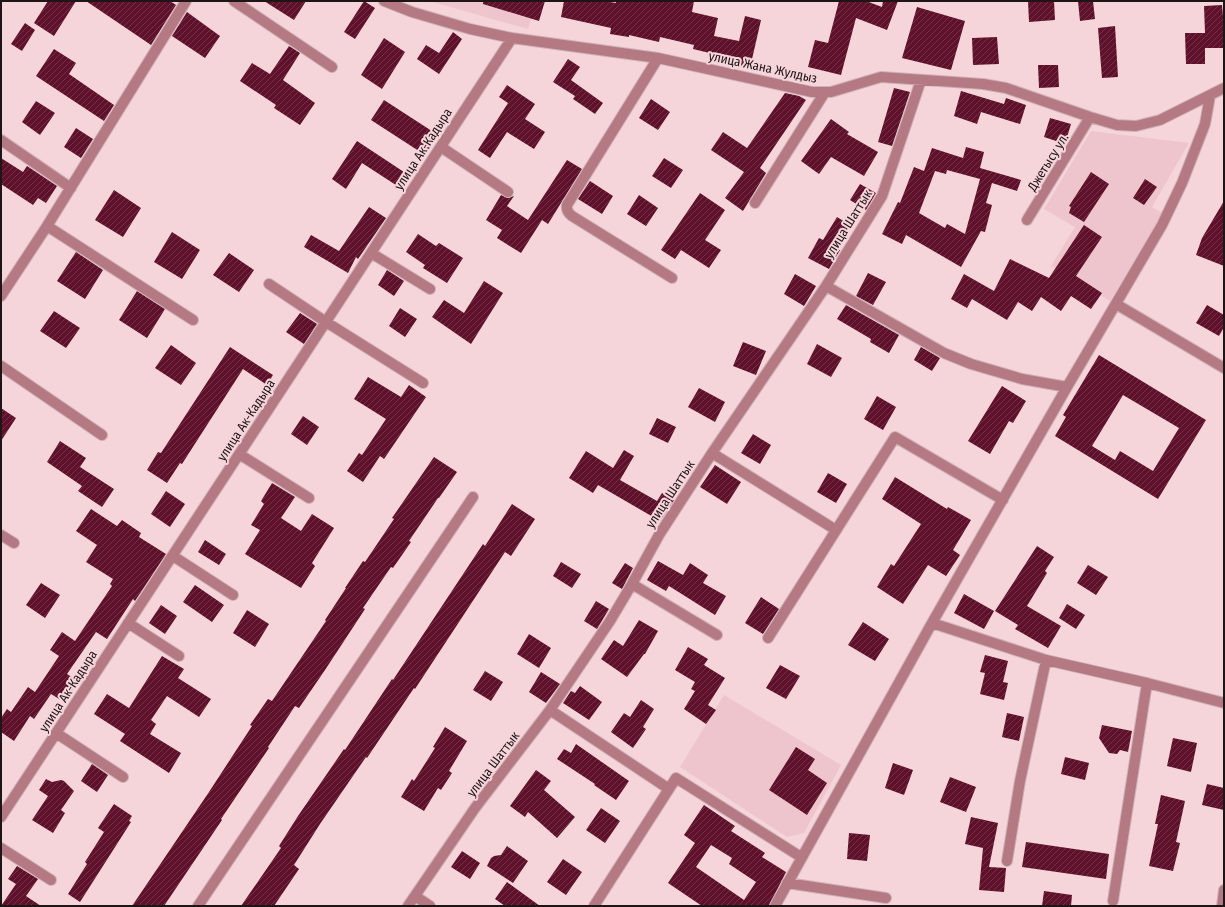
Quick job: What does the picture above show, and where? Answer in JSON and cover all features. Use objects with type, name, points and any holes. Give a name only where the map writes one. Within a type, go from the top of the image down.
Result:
[{"type":"street","points":[[1,296],[71,188],[186,1]]},
{"type":"street","points":[[234,1],[332,67]]},
{"type":"street","name":"улица Жана Жулдыз","points":[[384,1],[412,12],[470,29],[512,38],[658,58],[812,92],[831,92],[882,77],[983,84],[1006,88],[1090,118],[1117,125],[1136,126],[1160,120],[1224,88]]},
{"type":"street","name":"улица Ак-Кадыра","points":[[1,817],[512,38]]},
{"type":"street","points":[[658,58],[567,208],[568,214],[672,278]]},
{"type":"street","name":"улица Шаттык","points":[[408,906],[475,808],[550,710],[610,621],[659,535],[712,453],[826,286],[882,196],[921,80]]},
{"type":"street","points":[[755,204],[825,92]]},
{"type":"street","points":[[775,906],[801,856],[932,623],[1162,225],[1182,183],[1205,124],[1210,96]]},
{"type":"street","name":"Джетысу ул.","points":[[1027,220],[1090,118]]},
{"type":"street","points":[[1,140],[71,188]]},
{"type":"street","points":[[441,147],[508,192]]},
{"type":"street","points":[[47,226],[192,320]]},
{"type":"street","points":[[371,252],[430,289]]},
{"type":"street","points":[[269,284],[423,383]]},
{"type":"street","points":[[826,286],[944,353],[971,364],[1022,379],[1067,387]]},
{"type":"street","points":[[1116,304],[1224,368]]},
{"type":"street","points":[[1,366],[102,435]]},
{"type":"street","points":[[768,638],[895,437],[1003,500]]},
{"type":"street","points":[[712,453],[836,530]]},
{"type":"street","points":[[239,454],[309,498]]},
{"type":"street","points":[[198,906],[473,497]]},
{"type":"street","points":[[1,535],[14,544]]},
{"type":"street","points":[[172,556],[233,595]]},
{"type":"street","points":[[632,584],[717,635]]},
{"type":"street","points":[[128,623],[179,656]]},
{"type":"street","points":[[932,623],[1046,660],[1147,683],[1224,703]]},
{"type":"street","points":[[1007,861],[1020,781],[1046,660]]},
{"type":"street","points":[[1113,901],[1147,683]]},
{"type":"street","points":[[550,710],[669,789]]},
{"type":"street","points":[[56,733],[123,777]]},
{"type":"street","points":[[594,906],[676,778],[801,856]]},
{"type":"street","points":[[1,848],[51,880]]},
{"type":"street","points":[[787,883],[886,898]]},
{"type":"street","points":[[1222,906],[1224,890]]},
{"type":"street","points":[[415,896],[430,906]]},
{"type":"shaded area","points":[[429,1],[537,1],[528,29]]},
{"type":"shaded area","points":[[1091,131],[1189,143],[1152,207],[1162,213],[1110,301],[1051,266],[1075,227],[1044,209]]},
{"type":"shaded area","points":[[724,695],[841,765],[804,833],[787,837],[680,767]]},
{"type":"building","points":[[48,1],[76,1],[54,36],[34,23]]},
{"type":"building","points":[[86,1],[170,1],[176,5],[151,45]]},
{"type":"building","points":[[264,1],[306,1],[294,20]]},
{"type":"building","points":[[364,1],[375,8],[355,39],[344,32]]},
{"type":"building","points":[[483,1],[545,1],[539,21],[483,4]]},
{"type":"building","points":[[564,1],[604,1],[616,3],[616,1],[694,1],[692,12],[718,18],[714,36],[739,41],[745,16],[761,20],[750,68],[724,63],[726,57],[693,49],[694,45],[660,37],[659,42],[629,35],[629,37],[610,34],[611,28],[561,17]]},
{"type":"building","points":[[839,1],[866,1],[882,7],[883,1],[898,1],[887,30],[856,18],[841,75],[808,67],[815,40],[828,43]]},
{"type":"building","points":[[1028,1],[1054,1],[1055,20],[1029,22]]},
{"type":"building","points":[[1078,1],[1093,1],[1095,19],[1080,21]]},
{"type":"building","points":[[1222,5],[1224,48],[1205,48],[1205,64],[1186,64],[1185,33],[1205,33],[1204,6]]},
{"type":"building","points":[[917,7],[965,21],[951,70],[902,58]]},
{"type":"building","points":[[187,12],[220,36],[205,58],[172,36]]},
{"type":"building","points":[[25,23],[35,30],[22,51],[11,44]]},
{"type":"building","points":[[1115,26],[1118,77],[1102,78],[1098,28]]},
{"type":"building","points":[[453,32],[462,39],[439,74],[417,59],[426,45],[439,53]]},
{"type":"building","points":[[997,37],[999,64],[973,65],[972,38]]},
{"type":"building","points":[[384,38],[405,52],[382,89],[361,75]]},
{"type":"building","points":[[289,46],[300,53],[283,80],[315,103],[300,125],[274,108],[276,105],[240,81],[252,63],[270,74]]},
{"type":"building","points":[[54,49],[76,63],[69,74],[114,105],[104,121],[36,76]]},
{"type":"building","points":[[568,59],[580,67],[571,80],[603,103],[595,114],[573,99],[575,96],[553,82]]},
{"type":"building","points":[[1038,65],[1058,65],[1059,87],[1039,88]]},
{"type":"building","points":[[507,85],[535,104],[525,119],[545,132],[534,149],[507,132],[490,158],[478,150],[508,103],[499,97]]},
{"type":"building","points":[[894,88],[910,92],[892,146],[878,142]]},
{"type":"building","points":[[961,91],[1004,104],[1006,98],[1026,105],[1020,124],[981,112],[977,124],[954,116]]},
{"type":"building","points":[[785,93],[799,96],[806,100],[760,168],[766,173],[743,211],[725,198],[744,172],[711,150],[723,132],[747,148]]},
{"type":"building","points":[[651,99],[670,112],[658,130],[639,118]]},
{"type":"building","points":[[384,100],[438,135],[425,155],[371,120]]},
{"type":"building","points":[[36,101],[55,113],[40,135],[22,122]]},
{"type":"building","points":[[1050,118],[1071,124],[1065,144],[1044,137]]},
{"type":"building","points":[[831,119],[849,132],[847,134],[878,152],[864,176],[831,157],[819,174],[801,161]]},
{"type":"building","points":[[76,128],[93,139],[81,158],[64,147]]},
{"type":"building","points":[[357,141],[410,176],[402,189],[362,163],[346,189],[332,179]]},
{"type":"building","points":[[966,147],[984,152],[980,168],[1021,180],[1017,191],[992,183],[986,203],[992,205],[985,232],[981,231],[961,267],[906,235],[902,244],[882,234],[898,202],[900,203],[914,167],[924,171],[932,148],[963,158]],"holes":[[[947,170],[980,179],[965,234],[947,224],[945,228],[919,213],[935,171],[946,174]]]},
{"type":"building","points":[[1,158],[23,172],[27,166],[57,186],[46,203],[38,198],[33,205],[1,184]]},
{"type":"building","points":[[664,158],[683,170],[671,188],[652,176]]},
{"type":"building","points":[[567,160],[582,169],[548,224],[542,220],[521,253],[497,238],[502,230],[486,220],[501,195],[508,198],[514,196],[507,206],[528,220]]},
{"type":"building","points":[[1091,172],[1109,184],[1084,222],[1069,213],[1071,207],[1069,206]]},
{"type":"building","points":[[1145,179],[1157,187],[1144,205],[1133,198]]},
{"type":"building","points":[[590,181],[613,196],[602,214],[578,199]]},
{"type":"building","points":[[860,184],[876,193],[866,210],[850,200]]},
{"type":"building","points":[[114,190],[141,208],[123,237],[95,220]]},
{"type":"building","points":[[700,193],[725,210],[705,240],[721,250],[709,268],[681,250],[675,259],[661,250]]},
{"type":"building","points":[[639,195],[658,208],[646,226],[627,214]]},
{"type":"building","points":[[1224,201],[1224,266],[1196,255],[1202,238]]},
{"type":"building","points":[[369,207],[386,218],[358,259],[356,257],[348,273],[304,247],[311,235],[339,251]]},
{"type":"building","points":[[837,217],[850,225],[836,247],[840,250],[829,269],[808,258],[819,238],[823,240]]},
{"type":"building","points":[[1084,225],[1102,237],[1076,276],[1102,293],[1091,309],[1071,296],[1061,311],[1041,297],[1032,311],[1018,302],[1007,320],[972,299],[967,308],[951,299],[964,274],[994,291],[1010,259],[1049,278]]},
{"type":"building","points":[[172,232],[200,250],[182,279],[154,262]]},
{"type":"building","points":[[418,234],[436,246],[439,243],[463,258],[447,283],[423,268],[425,265],[406,252]]},
{"type":"building","points":[[76,252],[103,270],[85,299],[57,281]]},
{"type":"building","points":[[229,253],[254,270],[239,292],[213,275]]},
{"type":"building","points":[[387,270],[404,281],[394,296],[378,285]]},
{"type":"building","points":[[868,273],[886,282],[873,305],[856,296]]},
{"type":"building","points":[[795,274],[816,286],[804,306],[784,294]]},
{"type":"building","points":[[484,281],[503,293],[471,344],[432,317],[444,300],[464,313]]},
{"type":"building","points":[[137,291],[165,309],[147,338],[119,320]]},
{"type":"building","points":[[846,305],[899,335],[889,353],[870,342],[871,339],[837,319]]},
{"type":"building","points":[[1207,305],[1224,315],[1224,327],[1219,336],[1196,323]]},
{"type":"building","points":[[400,308],[417,319],[405,337],[389,326]]},
{"type":"building","points":[[54,311],[80,328],[66,348],[40,331]]},
{"type":"building","points":[[300,313],[317,324],[304,344],[286,332]]},
{"type":"building","points":[[743,342],[766,351],[756,375],[733,366]]},
{"type":"building","points":[[817,344],[842,358],[831,377],[807,364]]},
{"type":"building","points":[[171,345],[196,363],[181,385],[155,368]]},
{"type":"building","points":[[230,347],[273,375],[267,385],[243,369],[182,464],[180,463],[167,483],[147,470],[158,452],[161,453]]},
{"type":"building","points":[[921,347],[940,358],[932,371],[914,360]]},
{"type":"building","points":[[1099,355],[1206,420],[1158,499],[1055,436],[1066,417],[1063,415]],"holes":[[[1123,395],[1179,428],[1153,471],[1120,451],[1115,460],[1092,446]]]},
{"type":"building","points":[[368,377],[401,397],[409,385],[426,397],[384,459],[380,456],[363,482],[347,471],[359,453],[362,455],[386,419],[354,399]]},
{"type":"building","points":[[1002,386],[1026,401],[1013,423],[1009,421],[990,454],[968,441]]},
{"type":"building","points":[[699,388],[725,402],[715,422],[688,407]]},
{"type":"building","points":[[877,396],[896,407],[883,430],[864,419]]},
{"type":"building","points":[[1,408],[16,418],[1,441]]},
{"type":"building","points":[[303,416],[319,427],[307,445],[291,434]]},
{"type":"building","points":[[657,418],[676,427],[668,443],[649,434]]},
{"type":"building","points":[[753,434],[771,445],[760,464],[741,453]]},
{"type":"building","points":[[60,441],[86,458],[80,467],[114,489],[102,507],[78,491],[82,486],[47,462]]},
{"type":"building","points":[[624,450],[634,456],[620,480],[657,501],[662,493],[674,500],[660,521],[598,485],[593,493],[569,478],[586,451],[613,468]]},
{"type":"building","points":[[434,457],[457,472],[409,541],[411,542],[393,568],[391,567],[363,608],[365,609],[325,670],[299,708],[295,706],[268,747],[269,748],[221,819],[222,820],[164,906],[132,906],[209,792],[252,726],[250,725],[268,699],[272,701],[326,621],[325,620],[345,588],[363,561],[365,562],[394,519],[392,518]]},
{"type":"building","points":[[715,465],[741,482],[727,504],[700,487]]},
{"type":"building","points":[[828,473],[847,484],[836,503],[817,492]]},
{"type":"building","points":[[895,477],[947,509],[948,507],[971,520],[953,550],[960,555],[946,576],[928,565],[903,604],[877,587],[891,564],[894,566],[921,524],[882,499]]},
{"type":"building","points":[[272,483],[295,497],[281,518],[301,531],[312,514],[334,528],[312,563],[315,566],[301,588],[245,554],[260,530],[251,525],[264,504],[261,501]]},
{"type":"building","points":[[166,491],[185,504],[170,527],[151,514]]},
{"type":"building","points":[[512,504],[535,519],[511,556],[505,552],[415,689],[414,688],[320,824],[294,865],[299,869],[274,906],[241,906],[281,848],[279,846],[298,816],[344,749],[345,750],[392,679],[393,680],[483,544],[485,546]]},
{"type":"building","points":[[91,509],[117,526],[122,520],[141,533],[139,537],[166,554],[135,601],[133,599],[107,639],[96,632],[67,674],[78,681],[64,702],[51,694],[34,719],[30,716],[14,741],[1,732],[1,718],[7,709],[11,712],[28,687],[35,692],[59,656],[50,650],[62,632],[75,641],[112,586],[110,584],[113,579],[86,562],[97,545],[76,531]]},
{"type":"building","points":[[205,540],[226,554],[219,565],[198,552]]},
{"type":"building","points":[[1037,546],[1054,557],[1045,571],[1047,573],[1027,606],[1061,626],[1048,648],[1015,629],[1018,625],[995,611]]},
{"type":"building","points":[[658,561],[683,575],[690,563],[708,575],[703,583],[726,596],[715,615],[669,586],[666,591],[647,580]]},
{"type":"building","points":[[561,562],[581,574],[572,588],[553,576]]},
{"type":"building","points":[[625,563],[633,568],[622,589],[612,583]]},
{"type":"building","points":[[1088,565],[1108,577],[1096,595],[1077,583]]},
{"type":"building","points":[[41,583],[60,595],[45,618],[26,605]]},
{"type":"building","points":[[195,585],[224,605],[212,622],[183,602]]},
{"type":"building","points":[[964,594],[994,611],[984,629],[954,613]]},
{"type":"building","points":[[761,597],[779,609],[763,634],[745,623]]},
{"type":"building","points":[[596,601],[609,609],[597,629],[584,621]]},
{"type":"building","points":[[1067,604],[1085,615],[1076,629],[1059,618]]},
{"type":"building","points":[[161,605],[177,616],[165,634],[149,623]]},
{"type":"building","points":[[247,610],[269,624],[255,647],[233,633]]},
{"type":"building","points":[[639,620],[658,631],[645,654],[627,677],[601,659],[614,640],[623,646]]},
{"type":"building","points":[[863,622],[889,639],[875,661],[848,645]]},
{"type":"building","points":[[529,634],[551,648],[539,668],[517,654]]},
{"type":"building","points":[[688,647],[708,659],[704,665],[725,678],[708,705],[716,710],[706,724],[684,709],[695,691],[691,689],[695,682],[675,670]]},
{"type":"building","points":[[985,655],[1008,661],[1003,682],[1008,683],[1004,700],[980,694],[985,673],[980,672]]},
{"type":"building","points":[[162,656],[184,669],[178,678],[211,699],[199,717],[167,696],[151,720],[156,724],[150,734],[181,753],[169,773],[120,741],[125,734],[94,714],[107,694],[129,708]]},
{"type":"building","points":[[780,665],[800,676],[786,699],[766,688]]},
{"type":"building","points":[[485,671],[503,682],[491,701],[473,690]]},
{"type":"building","points":[[541,672],[560,684],[546,703],[529,692]]},
{"type":"building","points":[[580,686],[602,702],[589,720],[563,703],[571,691],[575,693]]},
{"type":"building","points":[[641,700],[654,709],[643,727],[646,729],[633,748],[611,732],[624,713],[630,717]]},
{"type":"building","points":[[1007,713],[1024,717],[1019,741],[1002,737]]},
{"type":"building","points":[[1102,725],[1132,731],[1128,752],[1120,750],[1117,754],[1109,753],[1099,738]]},
{"type":"building","points":[[445,727],[467,741],[449,771],[452,773],[441,790],[438,788],[424,811],[401,797],[412,779],[414,781],[435,748],[433,747]]},
{"type":"building","points":[[1173,738],[1197,743],[1191,772],[1167,766]]},
{"type":"building","points":[[576,744],[629,781],[616,800],[557,759],[564,749],[571,753]]},
{"type":"building","points":[[796,747],[815,759],[808,770],[827,783],[807,815],[769,790]]},
{"type":"building","points":[[1065,757],[1089,763],[1085,780],[1061,774]]},
{"type":"building","points":[[893,763],[913,770],[904,795],[885,788]]},
{"type":"building","points":[[92,764],[108,775],[97,792],[81,781]]},
{"type":"building","points":[[536,770],[551,781],[544,790],[575,817],[557,838],[528,812],[525,817],[510,806]]},
{"type":"building","points":[[950,777],[976,787],[966,812],[940,802]]},
{"type":"building","points":[[46,779],[52,782],[61,780],[64,781],[74,791],[61,810],[65,813],[53,833],[32,820],[48,796],[39,790]]},
{"type":"building","points":[[1207,784],[1224,788],[1224,810],[1202,805]]},
{"type":"building","points":[[1161,795],[1185,801],[1176,842],[1180,843],[1173,871],[1149,866],[1158,824],[1155,824]]},
{"type":"building","points":[[114,804],[132,816],[129,821],[131,822],[80,902],[68,894],[87,864],[85,862],[104,832],[98,828]]},
{"type":"building","points":[[704,805],[735,826],[731,831],[765,853],[762,857],[786,872],[769,906],[702,906],[668,883],[695,843],[684,835]],"holes":[[[711,845],[732,858],[729,864],[756,882],[744,900],[696,867]]]},
{"type":"building","points":[[601,808],[620,821],[605,843],[586,830]]},
{"type":"building","points":[[971,817],[998,823],[989,867],[1006,868],[1004,892],[979,890],[983,848],[965,844]]},
{"type":"building","points":[[849,833],[870,835],[867,861],[847,859]]},
{"type":"building","points":[[1026,842],[1109,854],[1106,879],[1022,867]]},
{"type":"building","points":[[507,846],[528,861],[513,883],[487,866],[491,858],[501,855]]},
{"type":"building","points":[[462,851],[480,863],[470,879],[451,867]]},
{"type":"building","points":[[563,859],[582,872],[566,895],[547,882]]},
{"type":"building","points":[[17,866],[38,879],[26,896],[41,906],[1,906],[16,884],[8,879]]},
{"type":"building","points":[[507,882],[540,906],[505,906],[495,899]]},
{"type":"building","points":[[1044,891],[1072,895],[1071,906],[1042,906]]}]
